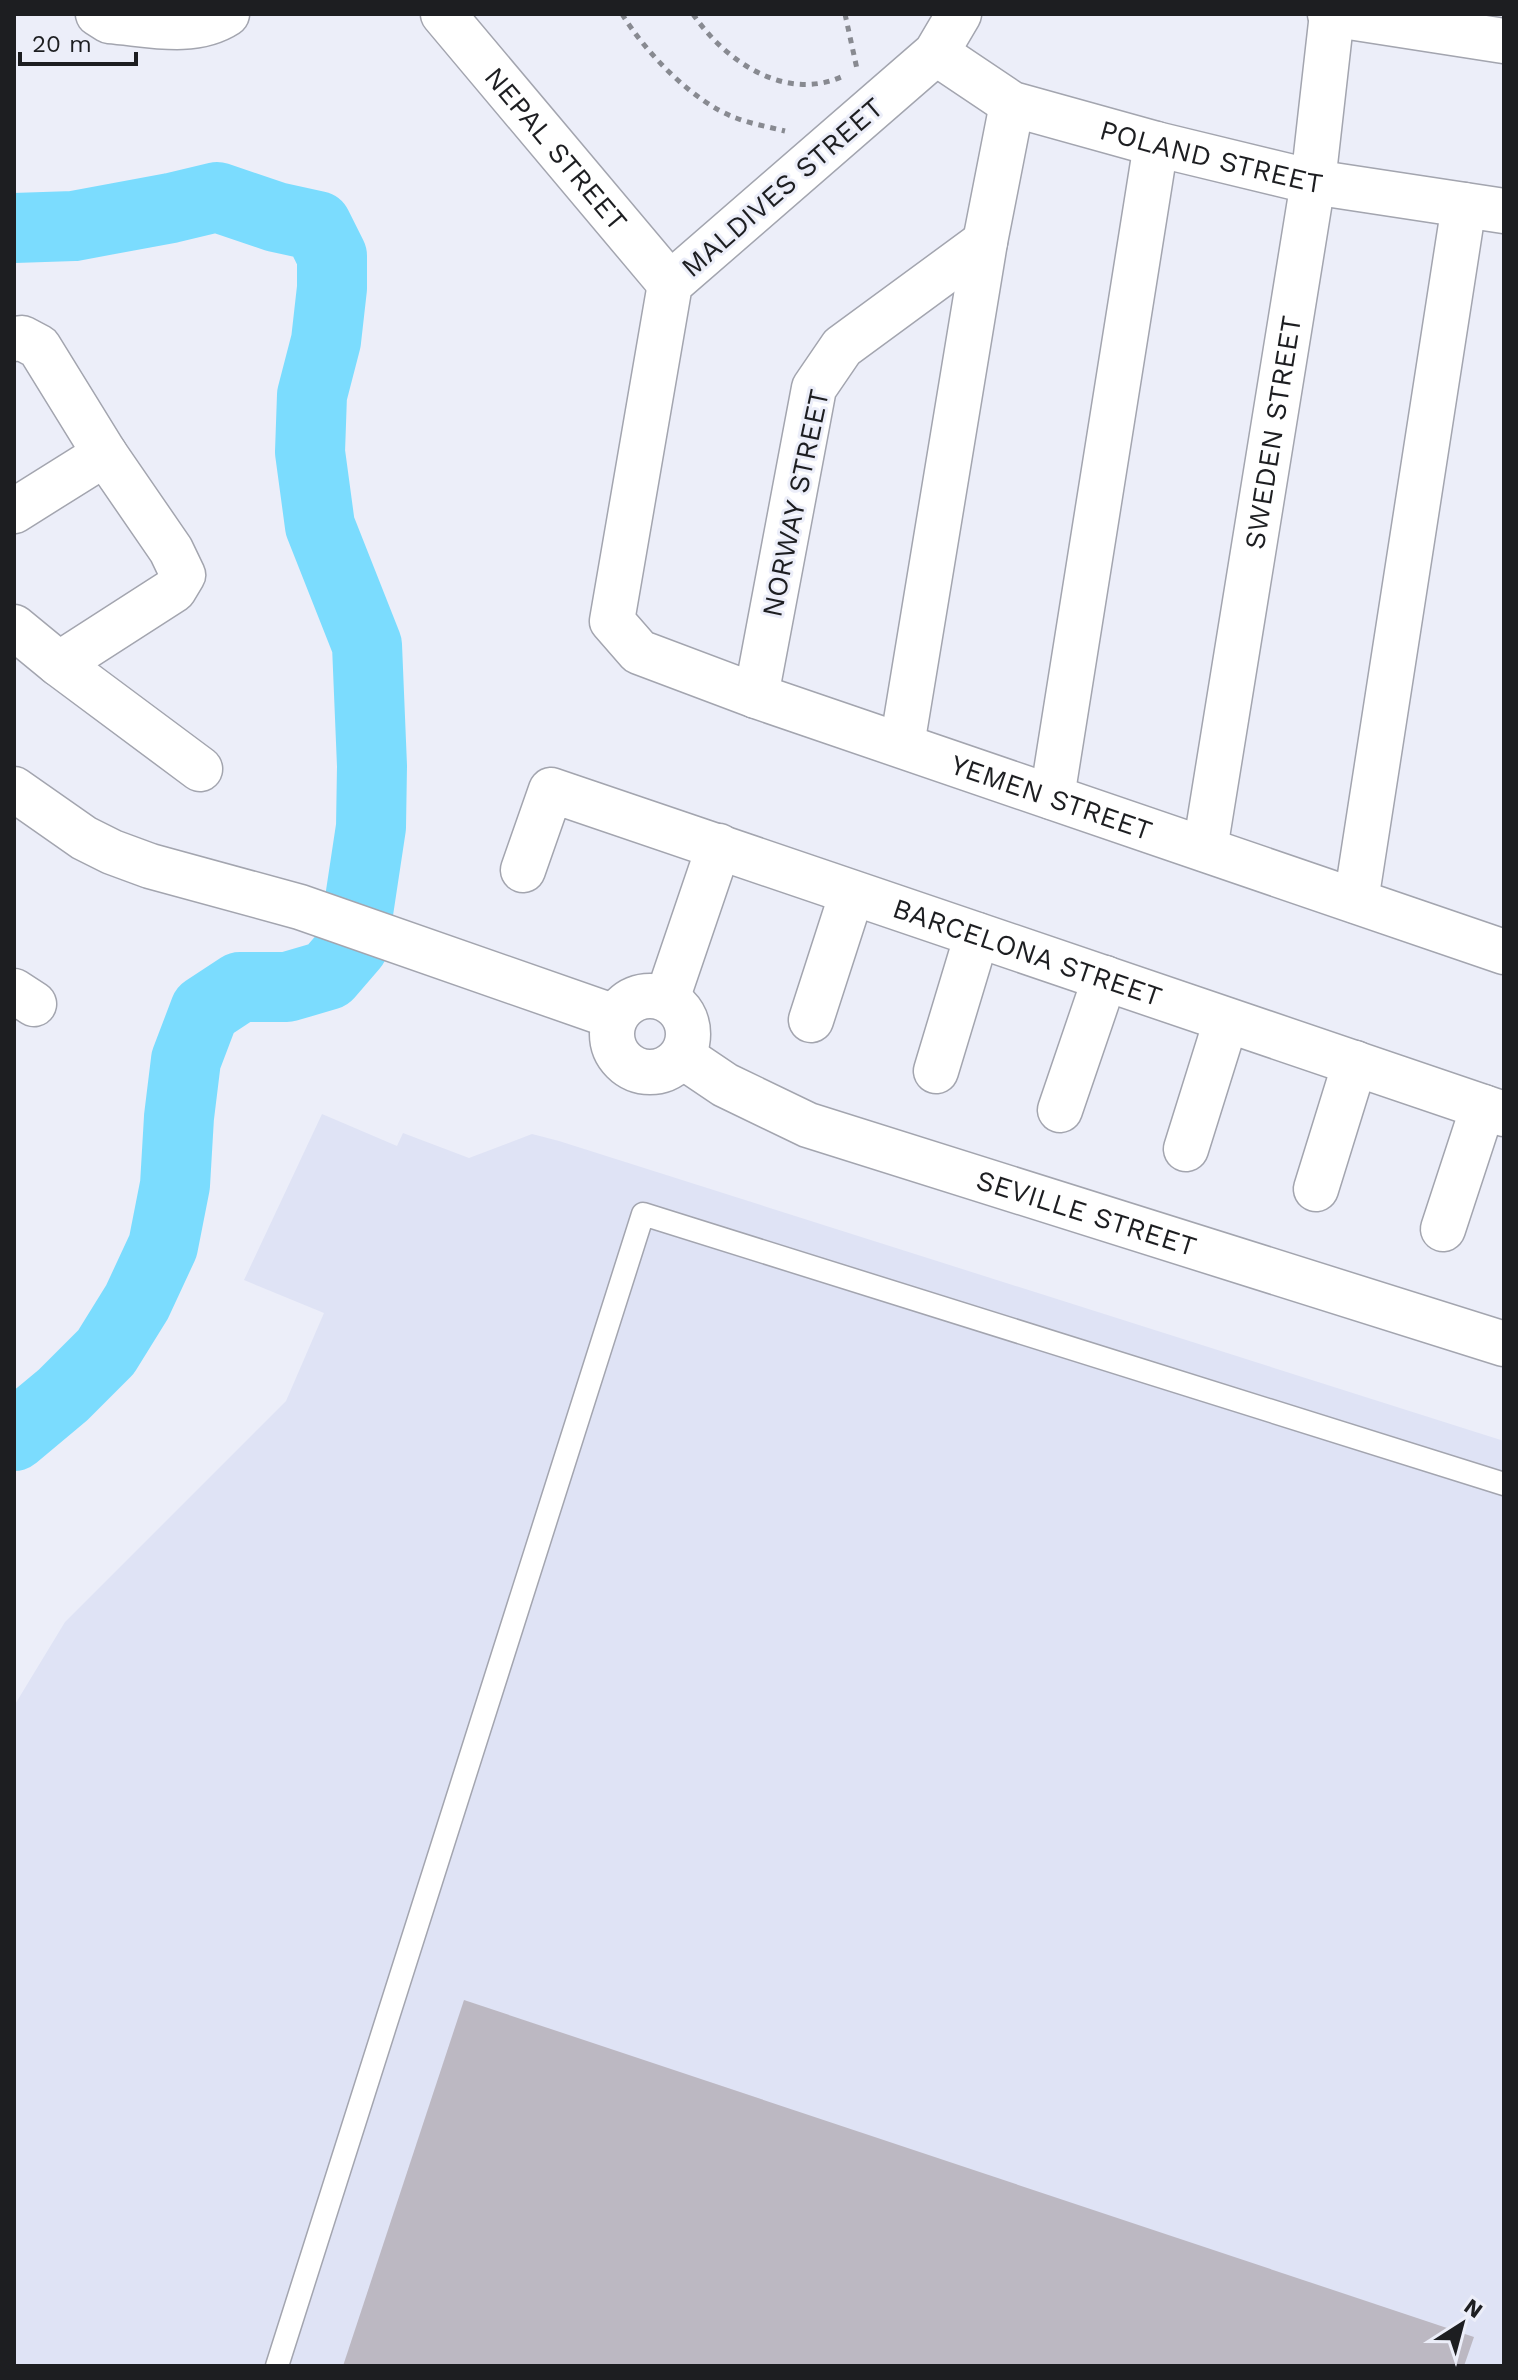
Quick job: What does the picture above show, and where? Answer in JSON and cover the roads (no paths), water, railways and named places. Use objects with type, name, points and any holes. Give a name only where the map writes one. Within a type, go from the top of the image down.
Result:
[{"type":"street","points":[[98,14],[109,21],[192,28],[227,14]]},
{"type":"street","name":"NEPAL STREET","points":[[443,14],[670,284]]},
{"type":"street","name":"MALDIVES STREET","points":[[612,621],[670,284],[832,143],[875,81],[936,53],[959,14]]},
{"type":"street","points":[[1332,14],[1504,41]]},
{"type":"street","name":"SWEDEN STREET","points":[[1205,849],[1313,182],[1332,14]]},
{"type":"street","name":"POLAND STREET","points":[[936,53],[1012,104],[1156,144],[1313,182],[1484,208]]},
{"type":"street","points":[[902,745],[985,242],[1012,104]]},
{"type":"street","points":[[1052,797],[1156,144]]},
{"type":"street","points":[[1356,901],[1484,208]]},
{"type":"street","name":"NORWAY STREET","points":[[756,696],[814,388],[842,347],[985,242]]},
{"type":"street","points":[[14,339],[22,338],[39,347],[105,454],[171,550],[183,575],[174,590],[59,664]]},
{"type":"street","points":[[14,511],[105,454]]},
{"type":"street","name":"YEMEN STREET","points":[[612,621],[639,652],[756,696],[1504,952]]},
{"type":"street","points":[[14,627],[200,769]]},
{"type":"street","points":[[14,789],[84,838],[112,852],[162,870],[300,907],[615,1017]]},
{"type":"street","name":"BARCELONA STREET","points":[[523,870],[551,790],[1493,1111]]},
{"type":"street","points":[[667,999],[719,846]]},
{"type":"street","points":[[811,1020],[852,893]]},
{"type":"street","points":[[936,1071],[977,935]]},
{"type":"street","points":[[1060,1110],[1105,978]]},
{"type":"street","points":[[652,996],[667,999],[676,1005],[687,1024],[689,1035],[682,1056],[662,1071],[649,1073],[636,1070],[626,1064],[612,1043],[615,1017],[624,1005],[637,998],[652,996]]},
{"type":"street","points":[[1186,1149],[1226,1021]]},
{"type":"street","name":"SEVILLE STREET","points":[[682,1056],[725,1085],[820,1129],[1504,1344]]},
{"type":"street","points":[[1316,1189],[1355,1063]]},
{"type":"street","points":[[1443,1229],[1493,1111]]},
{"type":"lane","points":[[277,2366],[643,1214],[1504,1484]]},
{"type":"waterway","points":[[14,228],[74,226],[217,197],[276,217],[317,226],[332,256],[332,288],[326,341],[312,395],[310,452],[320,526],[367,645],[372,766],[371,827],[353,946],[328,975],[287,987],[240,987],[205,1010],[186,1060],[175,1185],[163,1246],[137,1302],[106,1352],[63,1395],[14,1436]]}]
